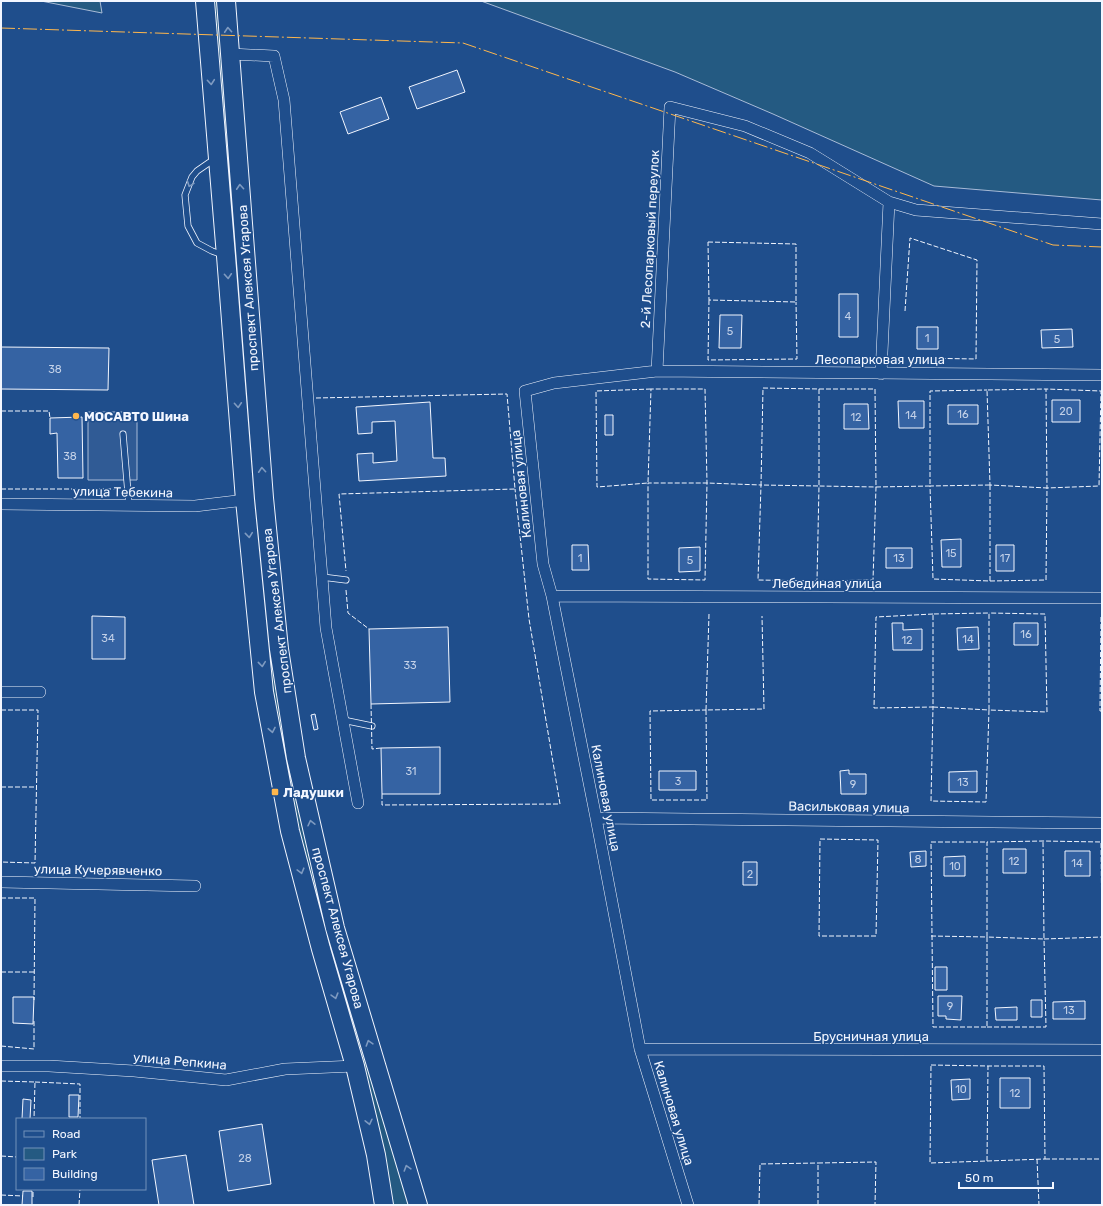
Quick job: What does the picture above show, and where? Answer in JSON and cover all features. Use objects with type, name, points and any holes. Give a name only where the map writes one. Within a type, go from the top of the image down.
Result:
[{"type":"main road","name":"проспект Алексея Угарова","points":[[205,1],[245,500],[264,692],[290,831],[321,949],[355,1066],[376,1155],[384,1205]]},
{"type":"main road","name":"проспект Алексея Угарова","points":[[226,1],[264,498],[279,649],[296,758],[335,928],[418,1205]]},
{"type":"main road","points":[[245,500],[264,498]]},
{"type":"street","points":[[230,54],[274,56],[284,100],[326,628],[358,803]]},
{"type":"street","name":"2-й Лесопарковый переулок","points":[[657,371],[670,107],[745,126],[810,153],[889,202]]},
{"type":"street","points":[[881,374],[889,202],[916,210],[1102,224]]},
{"type":"street","name":"Лесопарковая улица","points":[[525,391],[554,383],[657,371],[1102,375]]},
{"type":"street","name":"Калиновая улица","points":[[525,391],[543,564],[552,596],[640,1049],[688,1205]]},
{"type":"street","name":"улица Тебекина","points":[[1,504],[196,506],[245,500]]},
{"type":"street","name":"Лебединая улица","points":[[552,596],[1102,598]]},
{"type":"street","points":[[1,692],[40,692]]},
{"type":"street","name":"Васильковая улица","points":[[596,818],[1102,823]]},
{"type":"street","name":"улица Кучерявченко","points":[[1,882],[195,886]]},
{"type":"street","name":"Брусничная улица","points":[[640,1049],[1102,1050]]},
{"type":"street","name":"улица Репкина","points":[[1,1066],[49,1066],[134,1071],[226,1080],[285,1069],[355,1066]]},
{"type":"lane","points":[[218,160],[210,162],[197,171],[192,177],[185,195],[188,226],[197,243],[226,256]]},
{"type":"lane","points":[[123,434],[129,505]]},
{"type":"lane","points":[[322,577],[346,580]]},
{"type":"lane","points":[[343,720],[372,726]]},
{"type":"green space","points":[[41,1],[100,1],[102,13]]},
{"type":"green space","points":[[212,1],[217,1],[254,474],[251,470]]},
{"type":"green space","points":[[481,1],[1102,1],[1102,200],[934,186],[675,72]]},
{"type":"green space","points":[[260,528],[271,631],[410,1205],[391,1205],[309,877],[291,796],[280,739],[269,660],[255,533],[257,529]]},
{"type":"shaded area","points":[[88,412],[137,412],[137,480],[88,480]]},
{"type":"building","points":[[457,70],[465,92],[417,109],[409,87]]},
{"type":"building","points":[[381,97],[389,119],[348,134],[340,112]]},
{"type":"building","points":[[839,294],[858,294],[858,337],[839,337]]},
{"type":"building","points":[[720,315],[742,315],[741,348],[719,348]]},
{"type":"building","points":[[917,327],[938,327],[938,349],[917,349]]},
{"type":"building","points":[[1072,329],[1073,347],[1042,348],[1041,330]]},
{"type":"building","points":[[1,347],[109,348],[108,390],[1,389]]},
{"type":"building","points":[[1052,400],[1080,400],[1080,422],[1052,422]]},
{"type":"building","points":[[898,401],[924,401],[924,428],[899,428]]},
{"type":"building","points":[[430,402],[433,458],[445,458],[446,476],[359,481],[357,454],[373,453],[373,463],[397,461],[395,421],[372,422],[372,433],[358,434],[356,407]]},
{"type":"building","points":[[844,404],[868,404],[869,429],[844,429]]},
{"type":"building","points":[[948,405],[978,405],[978,424],[948,424]]},
{"type":"building","points":[[605,415],[613,415],[613,435],[605,435]]},
{"type":"building","points":[[82,417],[83,478],[58,478],[57,433],[50,434],[50,418]]},
{"type":"building","points":[[961,539],[961,567],[942,567],[941,540]]},
{"type":"building","points":[[572,545],[588,545],[589,570],[572,570]]},
{"type":"building","points":[[996,545],[1014,545],[1014,571],[996,571]]},
{"type":"building","points":[[700,547],[700,571],[679,572],[679,548]]},
{"type":"building","points":[[886,548],[912,548],[912,568],[886,568]]},
{"type":"building","points":[[92,616],[125,617],[125,659],[92,659]]},
{"type":"building","points":[[892,623],[903,623],[903,630],[922,629],[922,650],[893,650]]},
{"type":"building","points":[[1014,623],[1038,623],[1038,645],[1014,645]]},
{"type":"building","points":[[448,627],[450,702],[371,704],[369,629]]},
{"type":"building","points":[[978,627],[979,649],[958,650],[957,628]]},
{"type":"building","points":[[315,714],[318,729],[314,730],[311,715]]},
{"type":"building","points":[[440,747],[440,794],[382,794],[381,748]]},
{"type":"building","points":[[849,770],[849,774],[866,774],[866,794],[841,794],[840,771]]},
{"type":"building","points":[[659,771],[696,771],[696,790],[659,790]]},
{"type":"building","points":[[977,771],[977,792],[949,792],[949,772]]},
{"type":"building","points":[[1003,849],[1026,849],[1026,873],[1003,873]]},
{"type":"building","points":[[926,851],[926,866],[911,867],[910,852]]},
{"type":"building","points":[[1065,851],[1090,851],[1090,876],[1065,876]]},
{"type":"building","points":[[965,856],[965,876],[944,876],[944,857]]},
{"type":"building","points":[[743,862],[757,862],[757,885],[743,885]]},
{"type":"building","points":[[935,967],[947,967],[947,990],[935,990]]},
{"type":"building","points":[[938,996],[962,996],[961,1020],[946,1019],[946,1016],[938,1016]]},
{"type":"building","points":[[13,997],[34,997],[33,1024],[13,1023]]},
{"type":"building","points":[[1031,1000],[1042,1000],[1042,1017],[1031,1017]]},
{"type":"building","points":[[1085,1001],[1085,1019],[1053,1019],[1053,1002]]},
{"type":"building","points":[[1017,1007],[1017,1020],[996,1020],[995,1008]]},
{"type":"building","points":[[1000,1078],[1030,1078],[1030,1108],[1000,1108]]},
{"type":"building","points":[[970,1079],[970,1099],[952,1100],[951,1080]]},
{"type":"building","points":[[69,1095],[79,1095],[78,1117],[69,1117]]},
{"type":"building","points":[[23,1099],[31,1100],[30,1118],[22,1118]]},
{"type":"building","points":[[262,1124],[271,1184],[228,1191],[219,1131]]},
{"type":"building","points":[[186,1155],[194,1205],[159,1205],[152,1160]]},
{"type":"building","points":[[23,1191],[32,1191],[32,1205],[22,1205]]},
{"type":"fence","points":[[905,311],[910,238],[977,260],[976,359],[916,358]]},
{"type":"fence","points":[[708,242],[796,244],[796,302],[709,300],[708,242]]},
{"type":"fence","points":[[709,300],[708,360],[797,359],[796,302]]},
{"type":"fence","points":[[763,388],[819,389],[819,486],[761,485],[763,388]]},
{"type":"fence","points":[[651,389],[596,391],[597,487],[648,483],[651,389],[705,389],[707,483],[705,580],[648,579],[648,483],[707,483],[761,485],[758,580],[817,581],[819,486],[876,487],[873,580],[817,581]]},
{"type":"fence","points":[[819,389],[875,389],[876,487],[930,486],[930,391],[987,390]]},
{"type":"fence","points":[[990,581],[1046,580],[1047,488],[990,485],[987,390],[1046,389],[1047,488],[1099,486],[1101,391],[1046,389]]},
{"type":"fence","points":[[316,398],[507,394],[515,489],[339,494],[346,571]]},
{"type":"fence","points":[[1,411],[49,411],[50,418]]},
{"type":"fence","points":[[990,485],[990,581],[933,579],[930,486],[990,485]]},
{"type":"fence","points":[[1,489],[119,489]]},
{"type":"fence","points":[[382,794],[382,805],[560,804],[529,619],[515,489]]},
{"type":"fence","points":[[346,590],[348,613],[369,629]]},
{"type":"fence","points":[[933,614],[876,617],[874,708],[933,707],[933,614],[989,613],[989,710],[1047,712],[1045,614],[989,613]]},
{"type":"fence","points":[[709,614],[706,710],[764,709],[762,616]]},
{"type":"fence","points":[[1101,617],[1100,711],[1102,711]]},
{"type":"fence","points":[[371,704],[372,749],[381,748]]},
{"type":"fence","points":[[933,707],[989,710],[986,802],[931,801],[933,707]]},
{"type":"fence","points":[[1,710],[38,710],[35,863],[1,862]]},
{"type":"fence","points":[[706,710],[707,800],[651,800],[650,711],[706,710]]},
{"type":"fence","points":[[1,787],[36,787]]},
{"type":"fence","points":[[820,839],[878,840],[876,936],[819,936],[820,839]]},
{"type":"fence","points":[[987,1027],[1046,1027],[1044,939],[1102,937],[1101,842],[1043,841],[987,842],[987,937],[1044,939],[1043,841]]},
{"type":"fence","points":[[931,936],[987,937],[987,1027],[933,1027],[931,842],[987,842]]},
{"type":"fence","points":[[1,898],[35,898],[34,1000]]},
{"type":"fence","points":[[1,972],[34,972]]},
{"type":"fence","points":[[1,1046],[34,1049],[34,1020]]},
{"type":"fence","points":[[931,1065],[988,1066],[987,1161],[930,1163],[931,1065]]},
{"type":"fence","points":[[987,1161],[1045,1159],[1044,1066],[988,1066]]},
{"type":"fence","points":[[1,1081],[35,1082],[34,1118]]},
{"type":"fence","points":[[35,1082],[80,1084],[80,1118]]},
{"type":"fence","points":[[1,1156],[16,1157]]},
{"type":"fence","points":[[1037,1159],[1039,1205]]},
{"type":"fence","points":[[1045,1159],[1102,1159],[1102,1172]]},
{"type":"fence","points":[[818,1205],[818,1163],[876,1162],[875,1205]]},
{"type":"fence","points":[[759,1205],[760,1164],[818,1163]]},
{"type":"fence","points":[[33,1190],[33,1197]]},
{"type":"fence","points":[[79,1205],[80,1190]]},
{"type":"fence","points":[[1,1195],[23,1196]]},
{"type":"power","points":[[1,28],[463,43],[1053,245],[1102,247]]},
{"type":"place","name":"МОСАВТО Шина","points":[[76,416]]},
{"type":"place","name":"Ладушки","points":[[275,792]]}]
